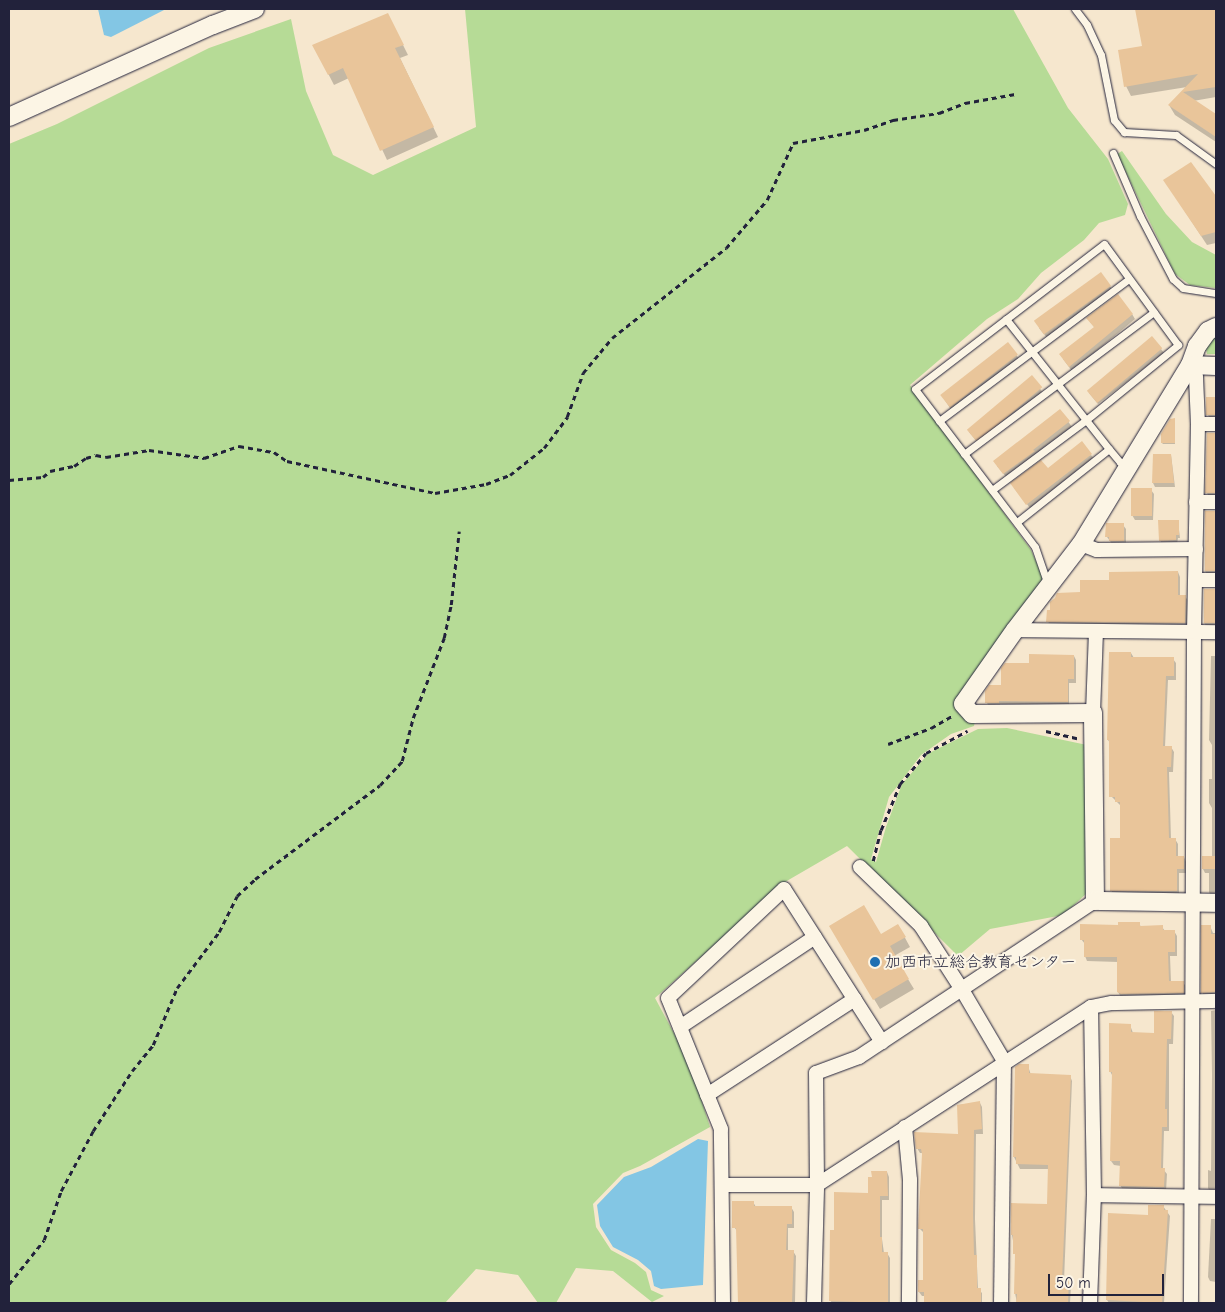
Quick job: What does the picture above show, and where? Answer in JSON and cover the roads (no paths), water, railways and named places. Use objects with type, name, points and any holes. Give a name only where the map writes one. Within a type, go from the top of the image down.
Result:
[{"type":"street","points":[[9,117],[195,33],[255,9]]},
{"type":"street","points":[[1093,713],[972,714],[963,704],[1015,630],[1081,544],[1190,365],[1197,346],[1208,331],[1216,327]]},
{"type":"street","points":[[1190,365],[1216,366]]},
{"type":"street","points":[[1190,365],[1196,377],[1198,424],[1194,632],[1190,1303]]},
{"type":"street","points":[[1198,424],[1216,424]]},
{"type":"street","points":[[1196,502],[1216,502]]},
{"type":"street","points":[[1081,544],[1097,550],[1196,549]]},
{"type":"street","points":[[1196,580],[1216,580]]},
{"type":"street","points":[[1015,630],[1216,632]]},
{"type":"street","points":[[1095,901],[1093,713],[1096,632]]},
{"type":"street","points":[[865,866],[921,926],[961,988],[1004,1061],[1001,1303]]},
{"type":"street","points":[[723,1303],[721,1129],[668,998],[784,889],[882,1042]]},
{"type":"street","points":[[814,1303],[817,1185],[816,1073],[859,1057],[1095,901],[1216,903]]},
{"type":"street","points":[[680,1027],[815,937]]},
{"type":"street","points":[[707,1094],[855,999]]},
{"type":"street","points":[[722,1186],[817,1185],[1004,1061],[1091,1006],[1112,1002],[1216,1001]]},
{"type":"street","points":[[1090,1303],[1094,1196],[1091,1006]]},
{"type":"street","points":[[905,1127],[910,1180],[909,1303]]},
{"type":"street","points":[[1094,1196],[1216,1197]]},
{"type":"lane","points":[[1075,9],[1087,25],[1101,55],[1114,120],[1124,132],[1176,136],[1216,164]]},
{"type":"lane","points":[[1113,153],[1140,216],[1173,279],[1183,288],[1216,293]]},
{"type":"lane","points":[[992,490],[1086,420],[1178,345],[1104,244],[915,389],[1035,547],[1049,586]]},
{"type":"lane","points":[[939,421],[1034,352],[1129,279]]},
{"type":"lane","points":[[964,454],[1154,312]]},
{"type":"lane","points":[[1006,319],[1120,462],[1130,465]]},
{"type":"lane","points":[[1017,522],[1109,449]]},
{"type":"water","points":[[98,9],[166,9],[111,37],[104,35]]},
{"type":"water","points":[[698,1139],[708,1141],[703,1285],[661,1289],[654,1286],[651,1271],[638,1260],[613,1247],[600,1226],[597,1205],[624,1177],[651,1167]]},
{"type":"place","name":"加西市立総合教育センター","points":[[875,962]]}]
